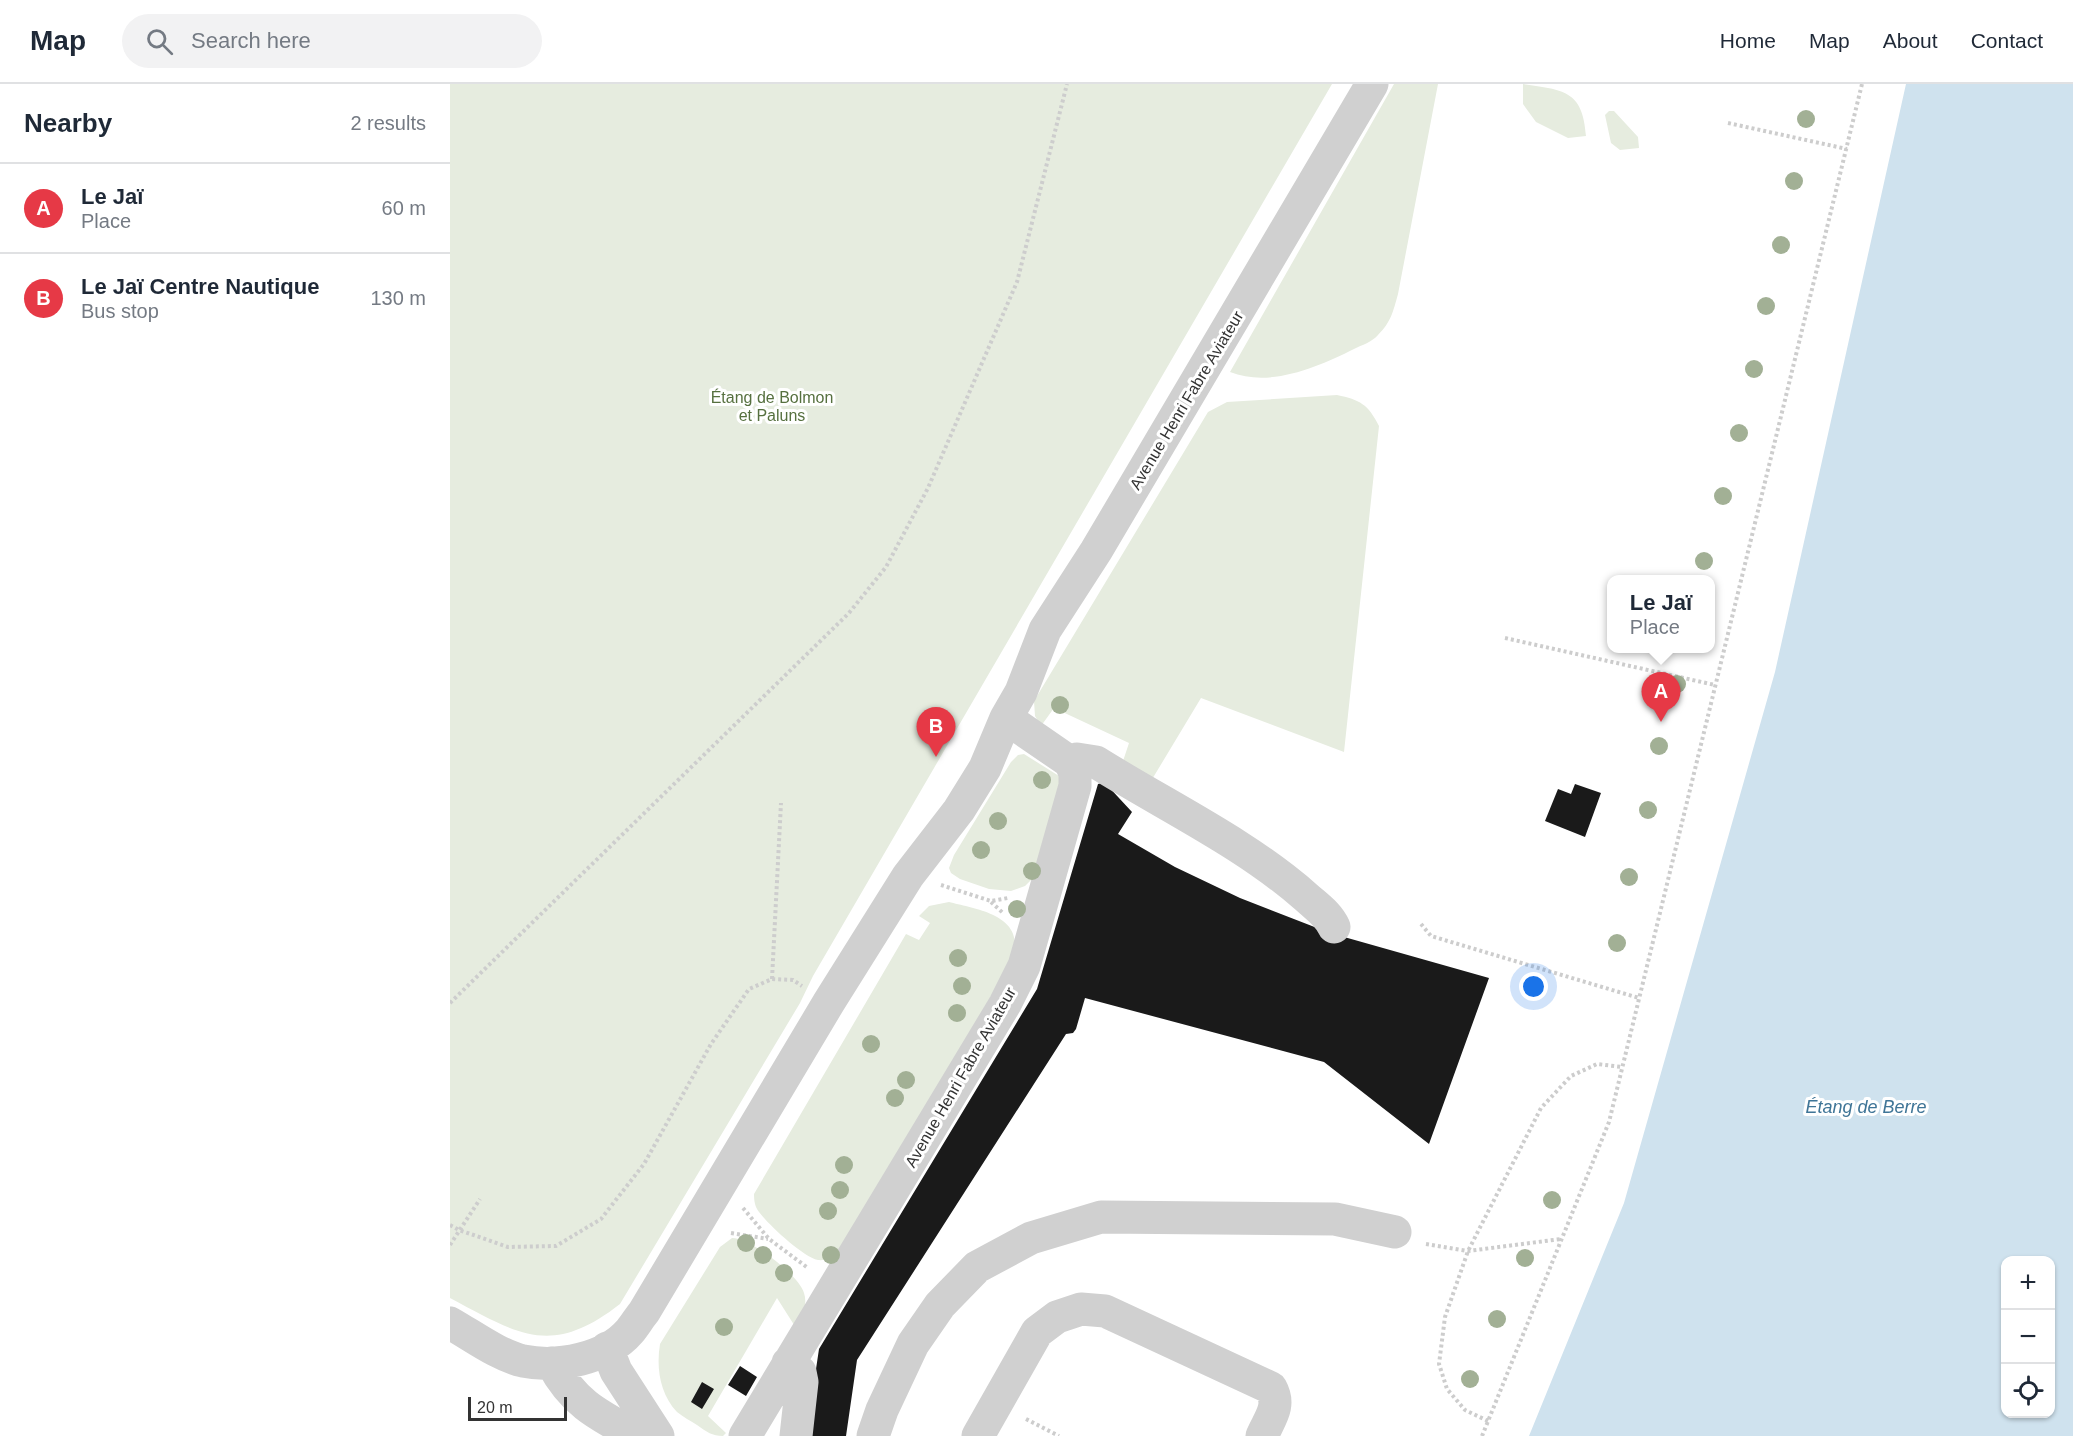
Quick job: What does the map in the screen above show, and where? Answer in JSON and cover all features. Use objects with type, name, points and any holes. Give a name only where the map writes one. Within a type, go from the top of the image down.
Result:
[{"type":"street","name":"Avenue Henri Fabre Aviateur","points":[[581,1357],[629,1332],[644,1312],[829,1002],[923,874],[985,768],[1006,718],[1021,692],[1045,630],[1096,551],[1372,84]]},
{"type":"street","points":[[1006,718],[1070,762],[1077,759],[1096,762],[1249,854],[1292,885],[1329,917],[1334,927]]},
{"type":"street","name":"Avenue Henri Fabre Aviateur","points":[[744,1436],[1005,1004],[1024,966],[1075,786],[1075,773],[1070,762]]},
{"type":"street","points":[[873,1436],[882,1410],[913,1344],[940,1305],[978,1267],[1031,1238],[1101,1217],[1335,1219],[1395,1232]]},
{"type":"street","points":[[978,1436],[1037,1332],[1057,1317],[1081,1309],[1105,1311],[1270,1388],[1276,1397],[1275,1408],[1262,1436]]},
{"type":"street","points":[[450,1323],[495,1349],[523,1360],[581,1357],[616,1371],[658,1436]]},
{"type":"street","points":[[581,1357],[562,1381],[575,1397],[601,1416],[637,1436]]},
{"type":"street","points":[[788,1363],[800,1372],[802,1382],[796,1436]]},
{"type":"path","points":[[450,1003],[849,613],[885,567],[928,488],[1017,282],[1067,84]]},
{"type":"path","points":[[1482,1436],[1609,1122],[1862,84]]},
{"type":"path","points":[[1728,123],[1846,149]]},
{"type":"path","points":[[1505,638],[1715,685]]},
{"type":"path","points":[[772,979],[781,803]]},
{"type":"path","points":[[923,874],[949,889],[991,901],[1046,890]]},
{"type":"path","points":[[1421,924],[1431,936],[1639,998]]},
{"type":"path","points":[[450,1225],[508,1247],[556,1246],[602,1219],[644,1164],[711,1044],[749,989],[772,979],[793,980],[829,1002]]},
{"type":"path","points":[[1488,1421],[1465,1410],[1447,1389],[1439,1364],[1445,1317],[1468,1251],[1541,1108],[1571,1076],[1597,1064],[1622,1066]]},
{"type":"path","points":[[450,1245],[480,1199]]},
{"type":"path","points":[[739,1203],[769,1239],[835,1288]]},
{"type":"path","points":[[722,1232],[742,1233],[769,1239]]},
{"type":"path","points":[[1395,1232],[1426,1244],[1468,1251],[1562,1239]]},
{"type":"green space","name":"Étang de Bolmon et Paluns","points":[[450,84],[1332,84],[813,976],[800,1003],[620,1304],[596,1321],[574,1331],[554,1335],[535,1335],[515,1330],[450,1298]]},
{"type":"green space","points":[[1394,84],[1438,84],[1398,294],[1389,321],[1370,341],[1309,368],[1261,378],[1230,372]]},
{"type":"green space","points":[[1523,84],[1559,91],[1575,100],[1584,121],[1586,136],[1568,138],[1536,122],[1523,104]]},
{"type":"green space","points":[[1609,111],[1614,111],[1638,137],[1639,148],[1620,150],[1611,143],[1605,115]]},
{"type":"green space","points":[[1337,395],[1362,404],[1379,426],[1344,752],[1201,698],[1148,786],[1121,767],[1129,743],[1054,708],[1041,726],[1035,716],[1034,701],[1208,412],[1227,402]]},
{"type":"green space","points":[[1024,754],[1059,776],[1061,782],[1036,875],[1025,886],[1011,891],[989,889],[960,879],[951,873],[949,868],[954,855],[1011,762],[1018,755]]},
{"type":"green space","points":[[949,902],[980,910],[1008,925],[1015,944],[1013,959],[840,1251],[830,1258],[818,1260],[795,1246],[770,1224],[759,1212],[754,1194],[906,934],[919,940],[930,923],[919,916],[929,906]]},
{"type":"green space","points":[[732,1238],[750,1244],[784,1268],[800,1285],[804,1293],[805,1306],[796,1328],[777,1298],[708,1416],[726,1433],[719,1436],[684,1417],[671,1405],[663,1389],[659,1371],[659,1353],[660,1344],[720,1247]]},
{"type":"water","name":"Étang de Berre","points":[[1906,84],[2073,84],[2073,1436],[1529,1436],[1624,1203],[1775,672]]},
{"type":"building","points":[[1098,784],[1106,784],[1132,812],[1118,834],[1175,867],[1240,898],[1330,933],[1489,978],[1429,1144],[1324,1062],[1085,998],[1076,1029],[1073,1033],[1066,1034],[857,1360],[846,1436],[806,1436],[819,1349],[1037,989]]},
{"type":"building","points":[[1575,784],[1601,793],[1585,837],[1545,821],[1558,789],[1571,794]]},
{"type":"building","points":[[740,1366],[757,1377],[746,1396],[728,1385]]},
{"type":"building","points":[[702,1382],[714,1389],[702,1409],[691,1402]]},
{"type":"place","name":"Le Jaï","points":[[1661,722]]},
{"type":"place","name":"Le Jaï Centre Nautique","points":[[936,757]]}]
